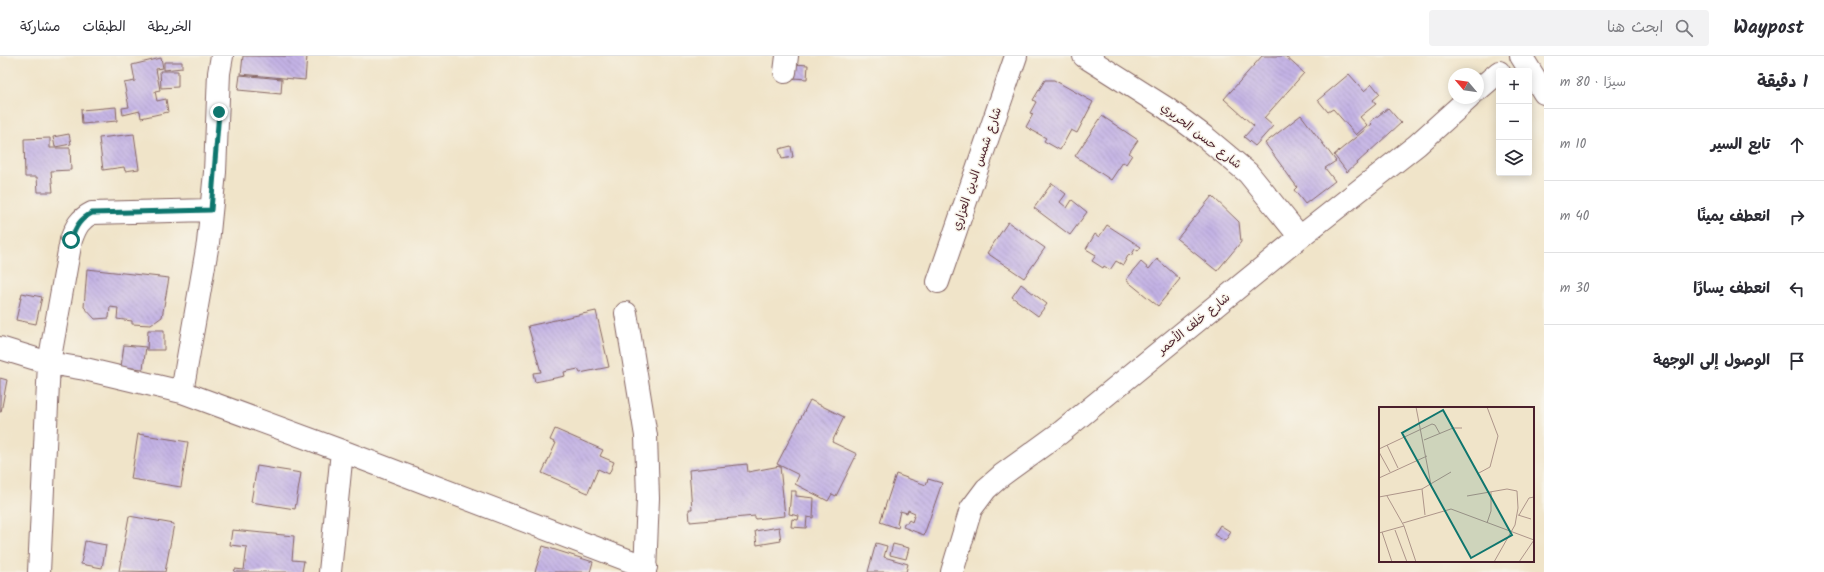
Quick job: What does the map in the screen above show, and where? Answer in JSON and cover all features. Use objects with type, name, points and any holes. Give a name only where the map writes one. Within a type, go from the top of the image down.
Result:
[{"type":"street","points":[[182,392],[208,243],[219,112],[219,74],[222,56]]},
{"type":"street","name":"شارع شمس الدين العزاري","points":[[938,282],[1016,56]]},
{"type":"street","name":"شارع حسن الحريري","points":[[1084,56],[1166,108],[1243,168],[1300,237]]},
{"type":"street","points":[[1503,68],[1517,56]]},
{"type":"street","points":[[1521,56],[1544,93]]},
{"type":"street","points":[[1484,85],[1496,74]]},
{"type":"street","name":"شارع خلف الأحمر","points":[[952,572],[971,509],[986,489],[1002,475],[1060,433],[1300,237],[1417,145],[1462,104]]},
{"type":"street","points":[[39,572],[49,363],[71,240],[75,229],[82,217],[92,213],[211,210]]},
{"type":"street","points":[[0,348],[49,363],[85,369],[182,392],[342,451],[646,569],[648,498],[646,436],[626,312]]},
{"type":"street","points":[[330,572],[342,451]]},
{"type":"building","points":[[243,56],[307,56],[305,80],[241,74]]},
{"type":"building","points":[[1262,56],[1285,56],[1304,73],[1264,118],[1273,126],[1255,146],[1244,137],[1254,126],[1224,99]]},
{"type":"building","points":[[161,58],[163,68],[156,69],[160,90],[155,91],[157,101],[166,99],[168,112],[141,118],[140,111],[123,115],[122,108],[129,107],[124,83],[135,81],[132,65]]},
{"type":"building","points":[[164,62],[182,62],[182,68],[164,70]]},
{"type":"building","points":[[794,64],[808,65],[807,79],[793,78]]},
{"type":"building","points":[[160,71],[178,71],[178,87],[161,88]]},
{"type":"building","points":[[1349,74],[1364,91],[1372,84],[1380,94],[1373,100],[1376,104],[1360,117],[1367,125],[1356,135],[1333,109],[1328,112],[1318,100]]},
{"type":"building","points":[[240,75],[282,79],[281,94],[238,90]]},
{"type":"building","points":[[1045,80],[1054,80],[1093,102],[1077,133],[1071,130],[1060,150],[1044,141],[1046,138],[1026,127],[1033,114],[1030,113],[1036,102],[1033,100]]},
{"type":"building","points":[[116,107],[117,121],[82,124],[81,110]]},
{"type":"building","points":[[1388,108],[1401,123],[1347,172],[1334,155],[1372,124],[1370,122]]},
{"type":"building","points":[[1301,115],[1336,161],[1325,168],[1335,181],[1305,204],[1294,190],[1297,187],[1265,143]]},
{"type":"building","points":[[1102,116],[1138,140],[1129,153],[1132,155],[1126,164],[1123,162],[1111,180],[1075,156]]},
{"type":"building","points":[[69,134],[71,144],[55,147],[53,137]]},
{"type":"building","points":[[134,134],[139,169],[125,171],[124,167],[103,170],[99,138]]},
{"type":"building","points":[[50,138],[50,148],[70,148],[71,170],[51,171],[53,192],[38,192],[37,177],[25,177],[24,139]]},
{"type":"building","points":[[791,146],[793,157],[782,159],[779,149]]},
{"type":"building","points":[[1052,183],[1066,194],[1060,202],[1067,208],[1072,200],[1087,212],[1070,235],[1034,208]]},
{"type":"building","points":[[1212,196],[1239,222],[1241,242],[1217,271],[1177,239]]},
{"type":"building","points":[[1008,222],[1045,248],[1024,278],[987,253]]},
{"type":"building","points":[[1107,225],[1141,247],[1138,251],[1135,249],[1131,256],[1129,254],[1123,265],[1116,261],[1110,270],[1104,266],[1103,268],[1092,261],[1096,255],[1086,249],[1095,234],[1099,237]]},
{"type":"building","points":[[1157,259],[1180,279],[1158,306],[1126,280],[1141,262],[1149,269]]},
{"type":"building","points":[[87,269],[169,278],[162,317],[151,325],[132,324],[132,321],[117,319],[118,308],[110,307],[109,318],[95,319],[84,307]]},
{"type":"building","points":[[1021,284],[1047,304],[1038,316],[1012,297]]},
{"type":"building","points":[[22,293],[42,297],[36,324],[16,320]]},
{"type":"building","points":[[596,311],[609,367],[580,373],[578,369],[564,372],[565,376],[535,382],[533,373],[541,372],[528,326]]},
{"type":"building","points":[[148,330],[164,330],[164,350],[147,350]]},
{"type":"building","points":[[124,345],[146,347],[143,369],[121,367]]},
{"type":"building","points":[[0,378],[7,380],[1,412],[0,412]]},
{"type":"building","points":[[810,400],[844,417],[832,442],[857,454],[836,496],[832,494],[828,501],[795,484],[799,475],[777,464]]},
{"type":"building","points":[[555,429],[603,450],[600,456],[614,462],[609,474],[598,469],[588,493],[542,473],[556,443],[550,440]]},
{"type":"building","points":[[138,434],[188,442],[181,487],[131,479]]},
{"type":"building","points":[[747,464],[748,472],[780,466],[785,516],[755,519],[755,516],[690,522],[689,509],[692,509],[689,470]]},
{"type":"building","points":[[257,466],[301,473],[295,509],[251,502]]},
{"type":"building","points":[[896,474],[926,485],[928,479],[942,483],[924,535],[903,527],[904,523],[907,523],[909,520],[912,522],[915,513],[908,510],[907,513],[900,511],[897,524],[899,525],[898,528],[880,522]]},
{"type":"building","points":[[791,491],[796,491],[796,496],[814,498],[813,518],[807,517],[806,528],[791,527],[792,519],[798,520],[799,516],[789,514]]},
{"type":"building","points":[[129,516],[174,524],[165,572],[119,571]]},
{"type":"building","points":[[1220,525],[1231,532],[1225,541],[1214,535]]},
{"type":"building","points":[[779,527],[781,541],[757,545],[755,531]]},
{"type":"building","points":[[232,530],[294,536],[292,560],[304,561],[302,572],[234,572],[235,569],[244,570],[247,547],[230,545]]},
{"type":"building","points":[[85,541],[106,545],[102,568],[81,564]]},
{"type":"building","points":[[876,543],[887,546],[884,557],[908,564],[906,572],[868,572]]},
{"type":"building","points":[[893,544],[909,548],[906,559],[890,555]]},
{"type":"building","points":[[543,546],[593,562],[590,572],[535,572]]},
{"type":"route","points":[[71,240],[78,222],[82,217],[92,213],[211,210],[219,112]]}]
